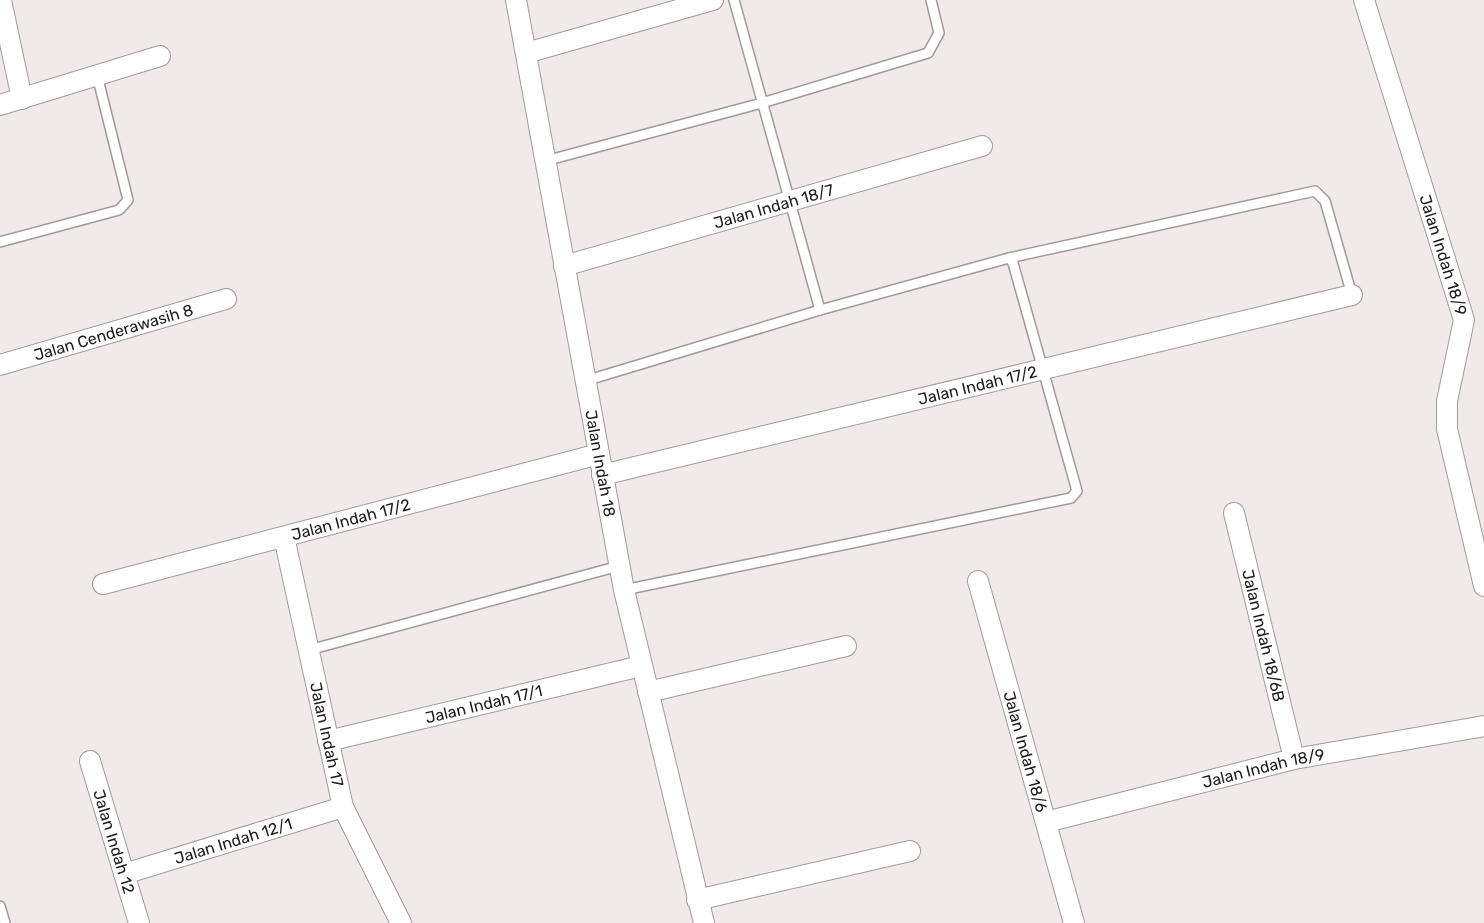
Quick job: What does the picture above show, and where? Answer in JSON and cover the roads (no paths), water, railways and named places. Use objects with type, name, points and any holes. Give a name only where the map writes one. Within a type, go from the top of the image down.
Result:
[{"type":"street","points":[[1,0],[22,99]]},
{"type":"street","name":"Jalan Indah 18","points":[[516,0],[619,566],[704,923]]},
{"type":"street","points":[[526,53],[713,0]]},
{"type":"street","name":"Jalan Indah 18/9","points":[[1364,0],[1464,320],[1447,401],[1448,429],[1484,586]]},
{"type":"street","points":[[0,105],[160,56]]},
{"type":"street","name":"Jalan Indah 18/7","points":[[564,266],[982,146]]},
{"type":"street","name":"Jalan Indah 17/2","points":[[603,475],[1352,295]]},
{"type":"street","name":"Jalan Cenderawasih 8","points":[[0,365],[226,299]]},
{"type":"street","name":"Jalan Indah 17/2","points":[[103,584],[599,454]]},
{"type":"street","name":"Jalan Indah 18/6B","points":[[1234,513],[1294,759]]},
{"type":"street","name":"Jalan Indah 17","points":[[284,537],[342,807],[401,923]]},
{"type":"street","name":"Jalan Indah 18/6","points":[[978,581],[1074,923]]},
{"type":"street","points":[[648,692],[846,646]]},
{"type":"street","name":"Jalan Indah 17/1","points":[[328,741],[641,666]]},
{"type":"street","name":"Jalan Indah 18/9","points":[[1046,822],[1294,759],[1484,726]]},
{"type":"street","name":"Jalan Indah 12","points":[[90,761],[139,923]]},
{"type":"street","name":"Jalan Indah 12/1","points":[[124,874],[342,807]]},
{"type":"street","points":[[697,900],[910,851]]},
{"type":"lane","points":[[734,0],[820,310]]},
{"type":"lane","points":[[545,161],[762,103],[928,53],[939,33],[931,0]]},
{"type":"lane","points":[[0,242],[119,210],[128,200],[97,75]]},
{"type":"lane","points":[[585,381],[820,310],[1009,258],[1316,191],[1325,201],[1352,295]]},
{"type":"lane","points":[[624,590],[1071,498],[1077,491],[1013,263],[1009,258]]},
{"type":"lane","points":[[309,650],[619,566]]},
{"type":"lane","points":[[0,906],[5,923]]}]
